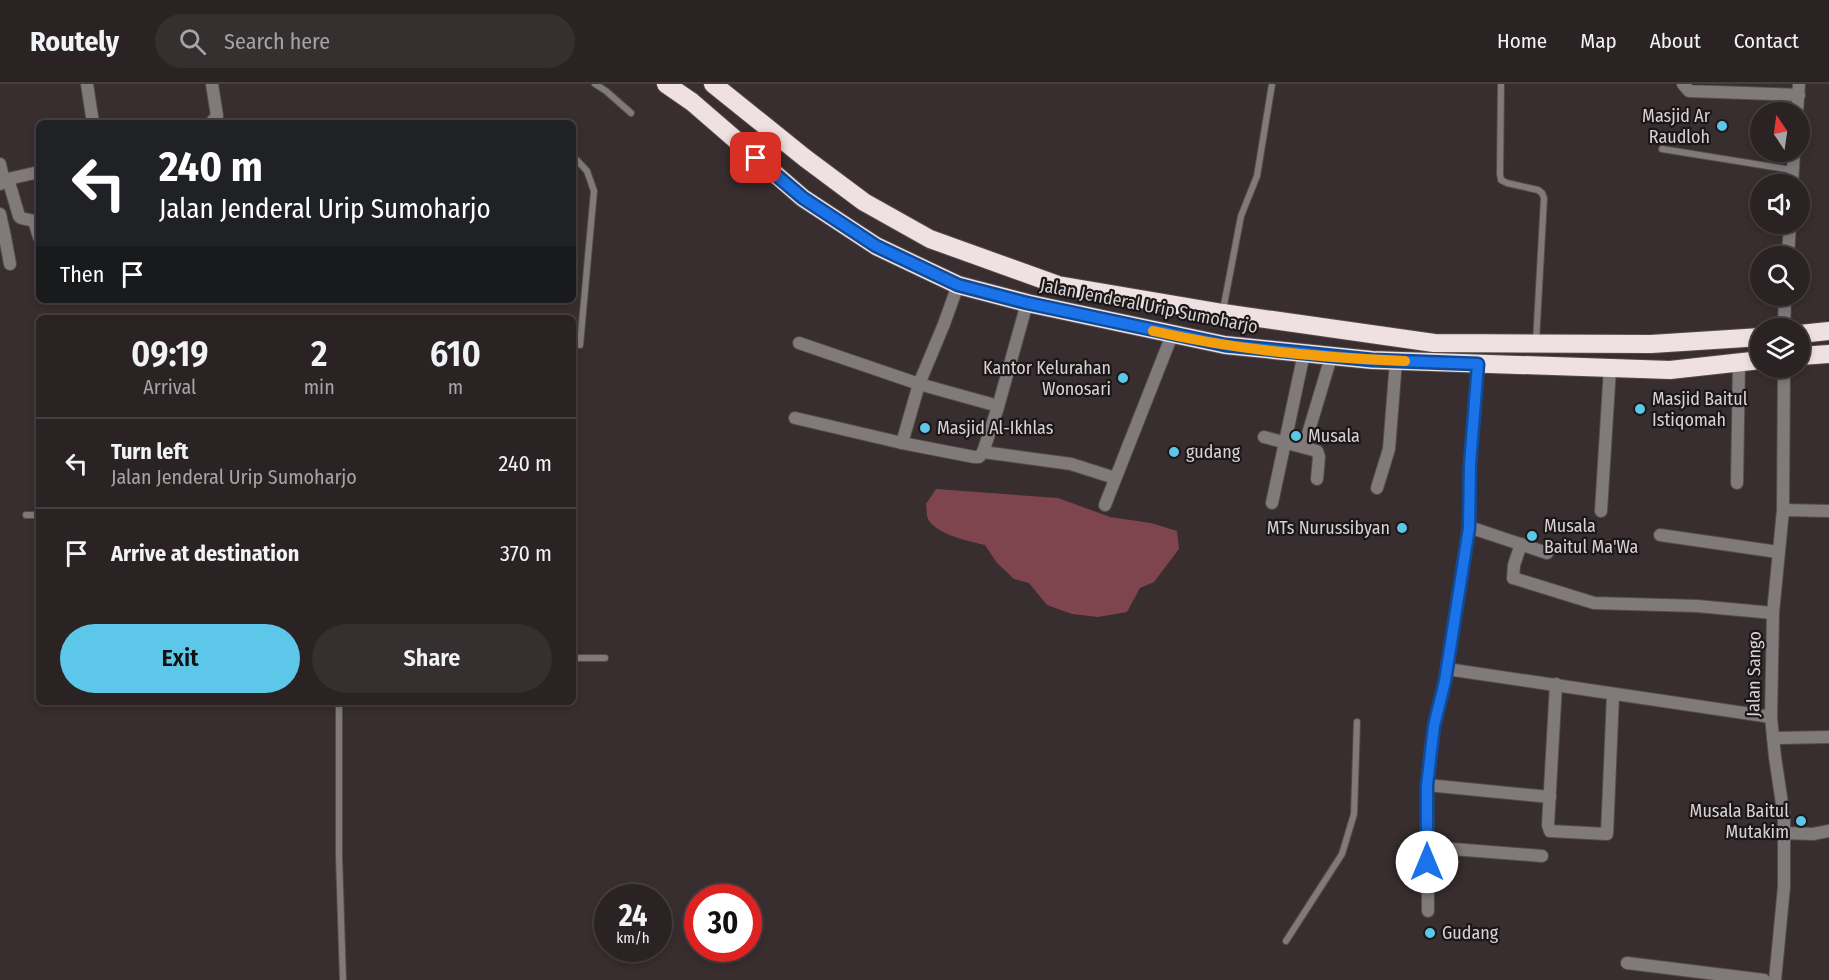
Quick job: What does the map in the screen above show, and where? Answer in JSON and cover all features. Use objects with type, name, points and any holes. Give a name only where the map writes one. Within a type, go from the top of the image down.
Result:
[{"type":"highway","name":"Jalan Jenderal Urip Sumoharjo","points":[[666,84],[692,102],[803,198],[876,246],[958,285],[1027,303],[1225,345],[1331,357],[1670,370],[1750,361]]},
{"type":"highway","name":"Jalan Jenderal Urip Sumoharjo","points":[[713,84],[864,202],[930,239],[1058,285],[1223,313],[1434,343],[1651,344],[1750,338]]},
{"type":"highway","points":[[1810,333],[1829,331]]},
{"type":"highway","points":[[1810,355],[1829,354]]},
{"type":"street","points":[[87,84],[93,120]]},
{"type":"street","points":[[212,84],[217,116],[214,120]]},
{"type":"street","points":[[1683,84],[1689,91],[1799,89]]},
{"type":"street","points":[[1793,162],[1793,174]]},
{"type":"street","points":[[0,164],[4,182],[19,216],[34,221],[36,227]]},
{"type":"street","points":[[4,182],[36,173]]},
{"type":"street","points":[[0,214],[2,237],[10,264]]},
{"type":"street","points":[[902,443],[919,384],[958,285]]},
{"type":"street","points":[[795,418],[902,443],[980,458],[998,407],[1027,303]]},
{"type":"street","points":[[1105,505],[1172,335]]},
{"type":"street","points":[[799,343],[919,384],[991,404]]},
{"type":"street","points":[[1272,503],[1304,353]]},
{"type":"street","points":[[1304,447],[1331,357]]},
{"type":"street","points":[[1377,488],[1389,449],[1396,361]]},
{"type":"street","points":[[1737,483],[1739,362]]},
{"type":"street","points":[[1428,911],[1427,785],[1434,726],[1447,669],[1469,528],[1470,464],[1478,364]]},
{"type":"street","points":[[1601,511],[1610,368]]},
{"type":"street","name":"Jalan Sango","points":[[1775,980],[1784,887],[1784,817],[1771,717],[1773,613],[1783,510],[1784,378]]},
{"type":"street","points":[[1263,437],[1318,452],[1317,479]]},
{"type":"street","points":[[983,452],[1071,464],[1115,478]]},
{"type":"street","points":[[1783,510],[1829,511]]},
{"type":"street","points":[[1469,528],[1547,553]]},
{"type":"street","points":[[1660,535],[1778,552]]},
{"type":"street","points":[[1521,544],[1514,565],[1513,578],[1594,603],[1697,606],[1773,613]]},
{"type":"street","points":[[1447,669],[1771,717]]},
{"type":"street","points":[[1556,684],[1548,825],[1550,831],[1607,834],[1613,695]]},
{"type":"street","points":[[1773,738],[1829,737]]},
{"type":"street","points":[[1427,785],[1550,797]]},
{"type":"street","points":[[1784,833],[1813,834],[1829,831]]},
{"type":"street","points":[[1426,847],[1542,856]]},
{"type":"street","points":[[1628,963],[1764,980]]},
{"type":"lane","points":[[595,84],[631,113]]},
{"type":"lane","points":[[1223,313],[1241,216],[1257,176],[1272,84]]},
{"type":"lane","points":[[1501,84],[1500,174],[1502,180],[1538,190],[1544,198],[1536,343]]},
{"type":"lane","points":[[1662,149],[1793,170]]},
{"type":"lane","points":[[576,159],[587,171],[594,191],[580,345]]},
{"type":"lane","points":[[26,515],[36,515]]},
{"type":"lane","points":[[576,658],[605,658]]},
{"type":"lane","points":[[339,705],[339,857],[343,980]]},
{"type":"lane","points":[[1286,941],[1342,854],[1354,814],[1357,722]]},
{"type":"shaded area","points":[[936,489],[1058,498],[1110,517],[1151,523],[1177,531],[1179,549],[1154,582],[1140,588],[1127,612],[1098,617],[1072,614],[1047,605],[1029,583],[1014,579],[997,563],[985,545],[946,533],[932,525],[927,517],[926,504]]},
{"type":"slow traffic","points":[[1153,331],[1225,345],[1331,357],[1405,361]]},
{"type":"place","name":"Masjid Ar Raudloh","points":[[1722,126]]},
{"type":"place","name":"Kantor Kelurahan Wonosari","points":[[1123,378]]},
{"type":"place","name":"Masjid Baitul Istiqomah","points":[[1640,409]]},
{"type":"place","name":"Masjid Al-Ikhlas","points":[[925,428]]},
{"type":"place","name":"Musala","points":[[1296,436]]},
{"type":"place","name":"gudang","points":[[1174,452]]},
{"type":"place","name":"MTs Nurussibyan","points":[[1402,528]]},
{"type":"place","name":"Musala Baitul Ma'Wa","points":[[1532,536]]},
{"type":"place","name":"Musala Baitul Mutakim","points":[[1801,821]]},
{"type":"place","name":"Gudang","points":[[1430,933]]},
{"type":"route","points":[[756,158],[803,198],[876,246],[958,285],[1027,303],[1225,345],[1331,357],[1478,364],[1470,464],[1469,528],[1445,681],[1434,726],[1427,785],[1427,862]]}]
